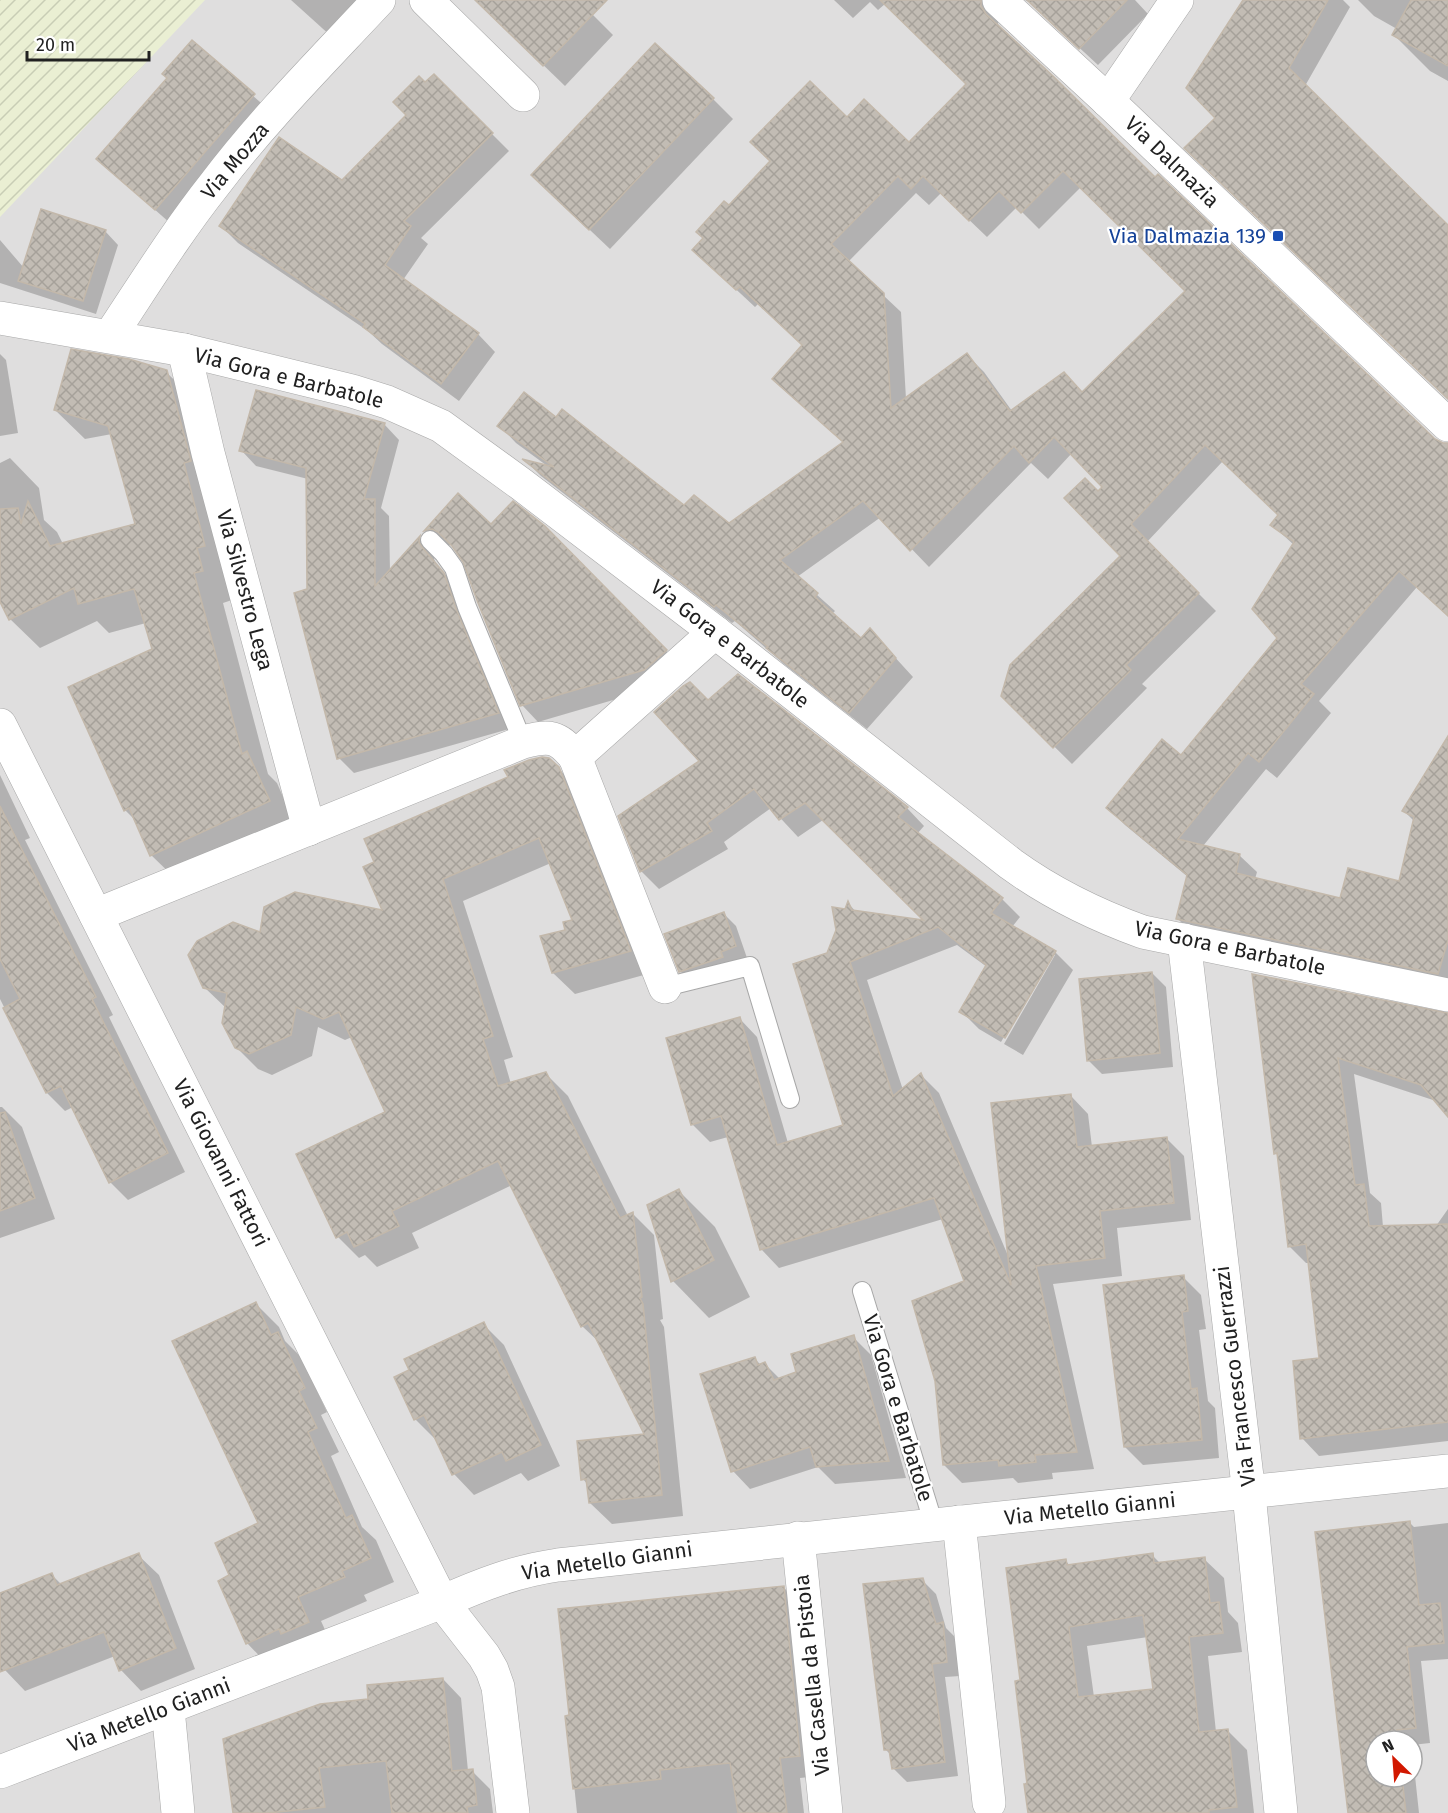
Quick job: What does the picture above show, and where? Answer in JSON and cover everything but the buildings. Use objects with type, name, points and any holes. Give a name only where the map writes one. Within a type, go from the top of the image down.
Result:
[{"type":"street","name":"Via Mozza","points":[[110,336],[185,223],[215,183],[277,110],[379,0]]},
{"type":"street","points":[[426,0],[524,95]]},
{"type":"street","name":"Via Dalmazia","points":[[999,0],[1448,424]]},
{"type":"street","points":[[1108,101],[1177,0]]},
{"type":"street","name":"Via Gora e Barbatole","points":[[0,318],[184,350],[352,391],[387,402],[441,426],[715,632],[1027,876],[1047,889],[1118,923],[1143,932],[1448,995]]},
{"type":"street","name":"Via Silvestro Lega","points":[[184,350],[208,453],[309,829]]},
{"type":"street","points":[[575,758],[715,632]]},
{"type":"street","name":"Via Giovanni Fattori","points":[[0,725],[442,1602],[492,1670],[498,1687],[513,1813]]},
{"type":"street","points":[[96,915],[523,742],[536,739],[556,740],[563,742],[575,758],[665,987]]},
{"type":"street","name":"Via Francesco Guerrazzi","points":[[1184,940],[1249,1494],[1281,1813]]},
{"type":"street","name":"Via Metello Gianni","points":[[0,1772],[168,1709],[507,1575],[535,1568],[798,1538],[1249,1494],[1448,1471]]},
{"type":"street","points":[[947,1523],[989,1803]]},
{"type":"street","name":"Via Casella da Pistoia","points":[[798,1538],[826,1813]]},
{"type":"street","points":[[168,1709],[178,1813]]},
{"type":"lane","points":[[430,540],[454,568],[467,607],[523,742]]},
{"type":"lane","points":[[665,987],[750,966],[790,1099]]},
{"type":"lane","name":"Via Gora e Barbatole","points":[[862,1291],[947,1523]]},
{"type":"shaded area","points":[[0,0],[1448,0],[1448,1813],[0,1813]]},
{"type":"green space","points":[[0,0],[205,0],[0,217]]},
{"type":"place","name":"Via Dalmazia 139","points":[[1278,236]]}]
